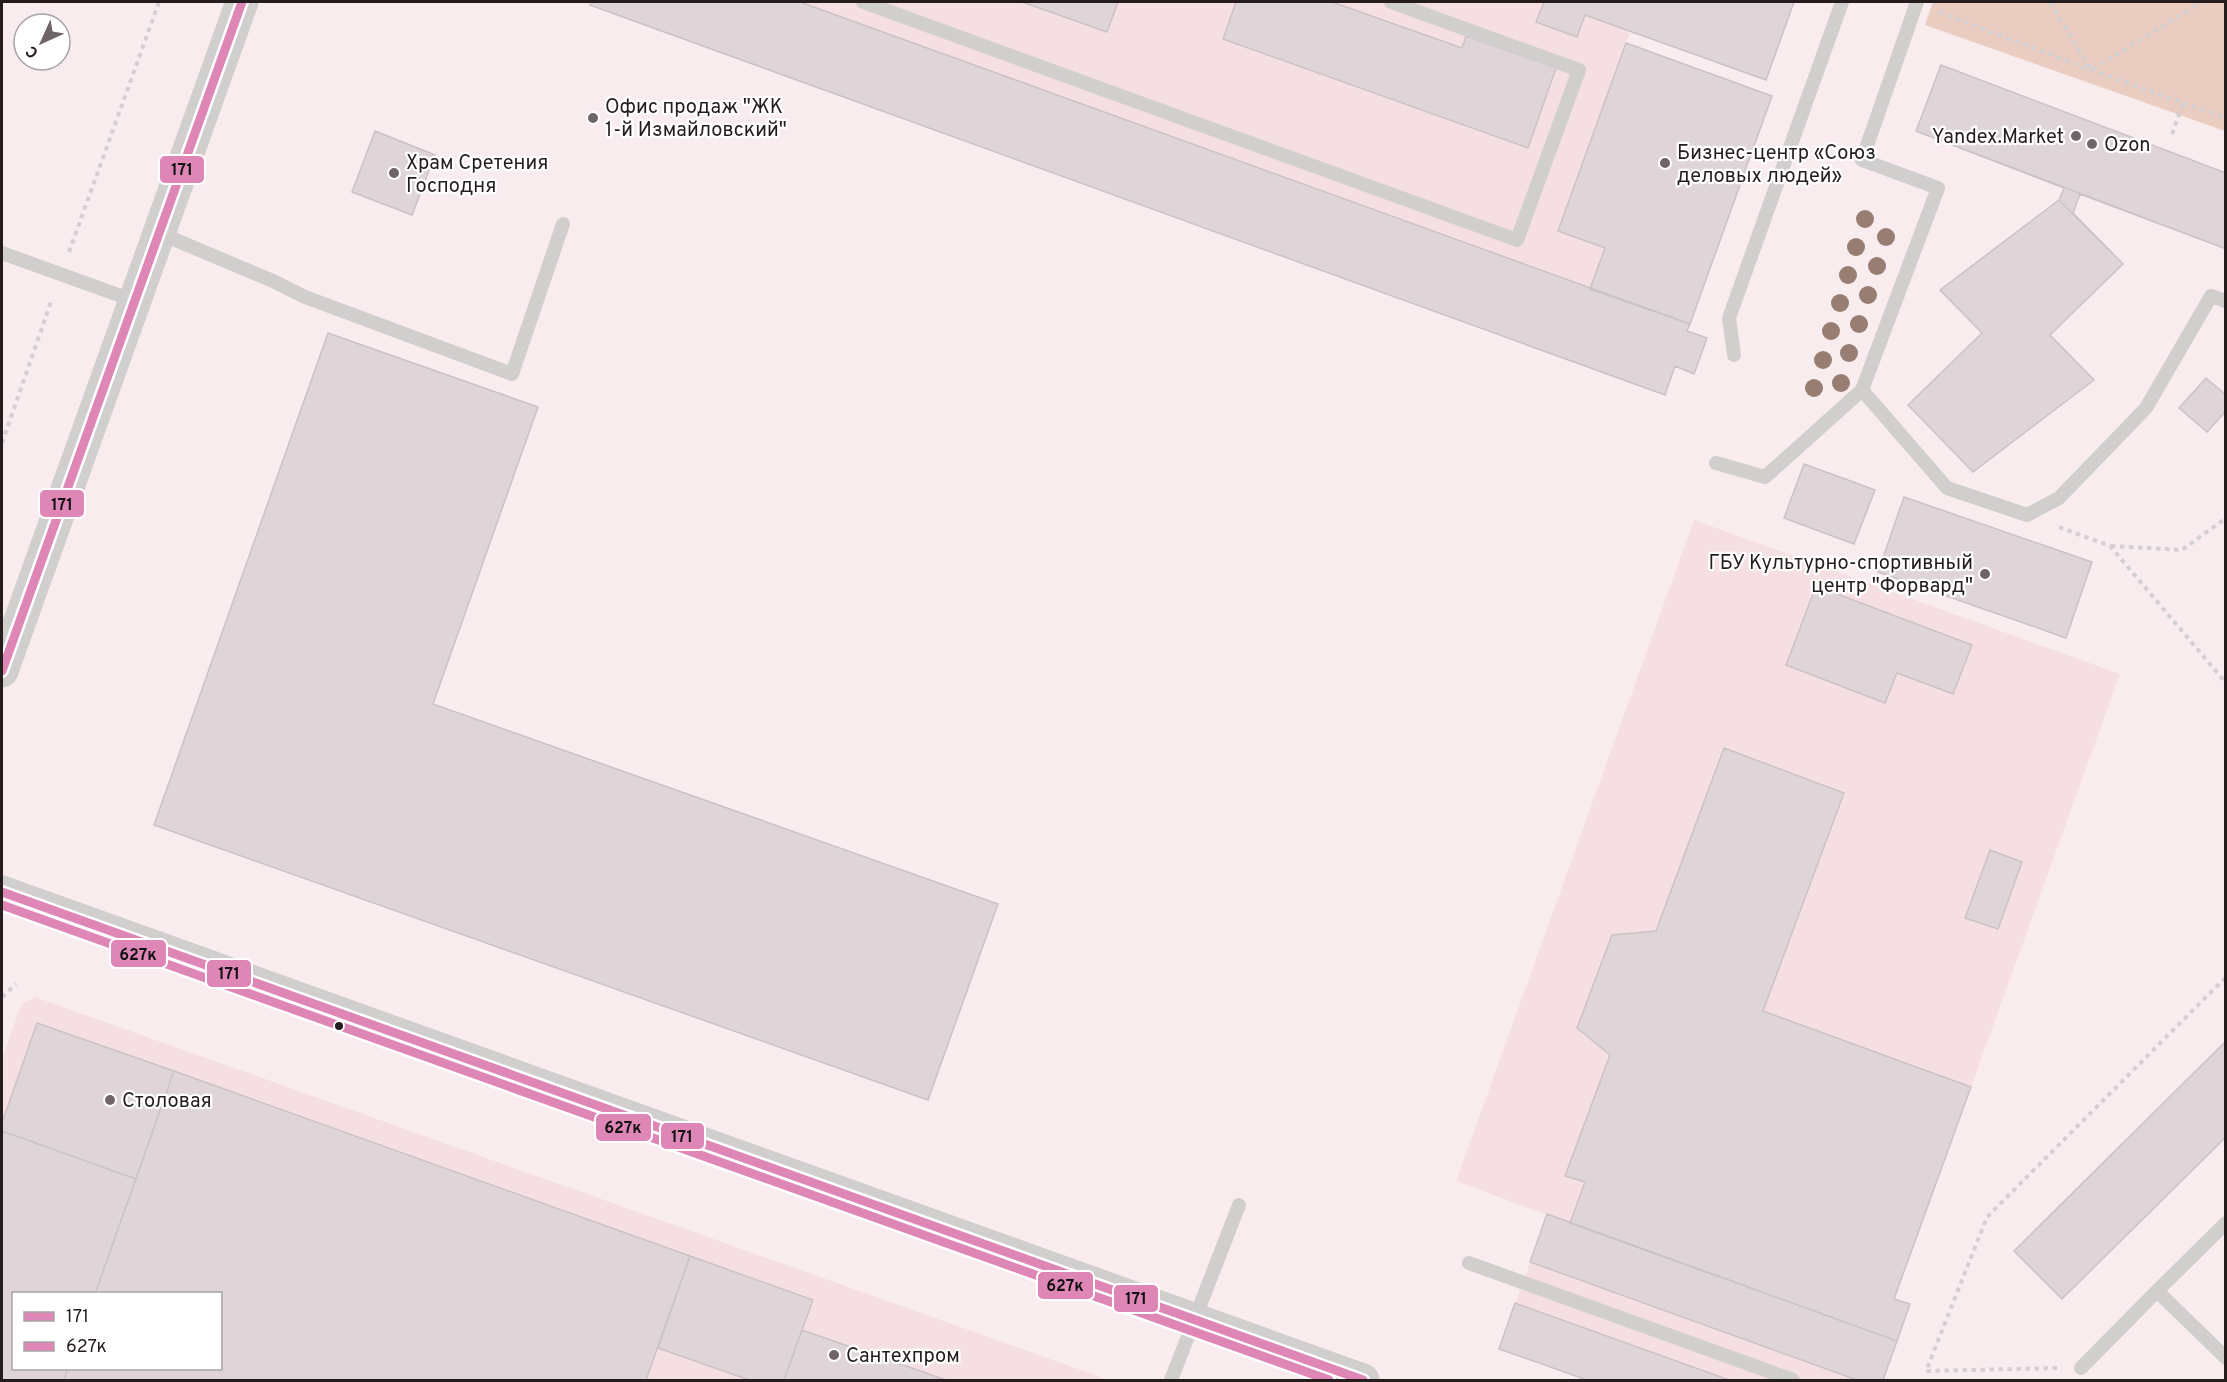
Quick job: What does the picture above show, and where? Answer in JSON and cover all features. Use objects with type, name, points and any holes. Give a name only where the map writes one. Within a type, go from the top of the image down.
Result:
[{"type":"street","points":[[2,671],[242,2]]},
{"type":"street","points":[[2,892],[1363,1380]]},
{"type":"lane","points":[[863,2],[1517,240],[1579,70],[1391,2]]},
{"type":"lane","points":[[1734,355],[1729,318],[1842,2]]},
{"type":"lane","points":[[1716,463],[1765,477],[1862,390],[1938,188],[1862,160],[1916,2]]},
{"type":"lane","points":[[159,233],[273,281],[305,297],[512,374],[563,224]]},
{"type":"lane","points":[[2,253],[135,301]]},
{"type":"lane","points":[[1862,390],[1947,488],[2027,514],[2059,498],[2146,408],[2211,296],[2226,301]]},
{"type":"lane","points":[[1171,1380],[1239,1205]]},
{"type":"lane","points":[[2081,1368],[2226,1223]]},
{"type":"lane","points":[[1469,1263],[1793,1380]]},
{"type":"lane","points":[[2157,1291],[2226,1358]]},
{"type":"path","points":[[2,443],[159,2]]},
{"type":"path","points":[[1916,2],[2091,70],[2226,118]]},
{"type":"path","points":[[2049,2],[2091,70]]},
{"type":"path","points":[[2091,70],[2202,2]]},
{"type":"path","points":[[2172,134],[2183,103]]},
{"type":"path","points":[[2027,514],[2110,546],[2182,550],[2226,519]]},
{"type":"path","points":[[2110,546],[2226,682]]},
{"type":"path","points":[[2081,1368],[1926,1371],[1987,1217],[2226,977]]},
{"type":"path","points":[[2,997],[16,984]]},
{"type":"shaded area","points":[[581,2],[1794,2],[1766,80],[1630,32],[1558,231],[1605,248],[1690,324],[1687,331],[1707,338],[1694,374],[1675,366],[1665,395]]},
{"type":"shaded area","points":[[1933,2],[2225,2],[2225,131],[1925,25]]},
{"type":"shaded area","points":[[1694,520],[2120,674],[1895,1298],[1910,1304],[1883,1380],[1587,1380],[1499,1349],[1547,1215],[1456,1181]]},
{"type":"shaded area","points":[[35,997],[1109,1380],[2,1380],[2,1059],[21,1005]]},
{"type":"building","points":[[591,2],[800,2],[1690,324],[1687,331],[1707,338],[1694,374],[1675,366],[1665,395],[590,5]]},
{"type":"building","points":[[1022,2],[1118,2],[1107,32]]},
{"type":"building","points":[[1236,2],[1332,2],[1462,48],[1466,36],[1556,68],[1528,148],[1223,39]]},
{"type":"building","points":[[1544,2],[1794,2],[1766,80],[1585,15],[1577,37],[1536,22]]},
{"type":"building","name":"Бизнес-центр «Союз деловых людей»","points":[[1626,43],[1772,96],[1690,324],[1590,289],[1605,248],[1558,231]]},
{"type":"building","points":[[1941,65],[2226,173],[2226,249],[1916,131]]},
{"type":"building","points":[[1941,65],[2226,173],[2226,249],[2080,194],[2073,213],[2123,264],[2050,335],[2094,380],[1973,472],[1908,405],[1982,333],[1940,290],[2059,200],[2064,188],[1916,131]]},
{"type":"building","name":"Храм Сретения Господня","points":[[375,131],[435,155],[412,215],[352,192]]},
{"type":"building","points":[[2059,200],[2123,264],[2050,335],[2094,380],[1973,472],[1908,405],[1982,333],[1940,290]]},
{"type":"building","points":[[328,333],[538,407],[433,704],[998,904],[928,1100],[154,825]]},
{"type":"building","points":[[2206,378],[2226,395],[2226,411],[2207,432],[2179,408]]},
{"type":"building","points":[[1804,464],[1875,490],[1854,544],[1784,518]]},
{"type":"building","points":[[1904,497],[2092,562],[2066,638],[1878,572]]},
{"type":"building","points":[[1816,586],[1972,645],[1953,694],[1897,673],[1885,703],[1786,665]]},
{"type":"building","points":[[1724,748],[1844,793],[1763,1011],[1971,1087],[1894,1299],[1910,1304],[1897,1341],[1570,1223],[1585,1182],[1565,1176],[1610,1055],[1577,1028],[1612,935],[1656,931]]},
{"type":"building","points":[[1990,850],[2022,862],[1998,929],[1965,918]]},
{"type":"building","points":[[37,1023],[174,1071],[136,1179],[2,1131],[2,1123]]},
{"type":"building","points":[[2226,1041],[2226,1137],[2062,1299],[2014,1251]]},
{"type":"building","points":[[174,1071],[690,1256],[646,1380],[64,1380],[67,1370],[222,1370],[222,1292],[96,1292]]},
{"type":"building","points":[[2,1131],[136,1179],[96,1292],[12,1292],[12,1370],[67,1370],[64,1380],[2,1380]]},
{"type":"building","points":[[1547,1214],[1897,1341],[1883,1380],[1857,1380],[1530,1262]]},
{"type":"building","points":[[690,1256],[813,1300],[784,1380],[749,1380],[658,1348]]},
{"type":"building","points":[[1515,1303],[1729,1380],[1587,1380],[1499,1349]]},
{"type":"building","name":"Сантехпром","points":[[802,1330],[946,1380],[784,1380]]},
{"type":"transit line","name":"171","points":[[2,671],[242,2]]},
{"type":"transit line","name":"171","points":[[2,892],[1363,1380]]},
{"type":"transit line","name":"627к","points":[[2,905],[1329,1380]]},
{"type":"place","name":"Офис продаж \"ЖК 1-й Измайловский\"","points":[[593,118]]},
{"type":"place","name":"Yandex.Market","points":[[2076,136]]},
{"type":"place","name":"Ozon","points":[[2092,144]]},
{"type":"place","name":"Бизнес-центр «Союз деловых людей»","points":[[1665,163]]},
{"type":"place","name":"Храм Сретения Господня","points":[[394,173]]},
{"type":"place","name":"ГБУ Культурно-спортивный центр \"Форвард\"","points":[[1985,574]]},
{"type":"place","name":"Столовая","points":[[110,1100]]},
{"type":"place","name":"Сантехпром","points":[[834,1355]]}]
